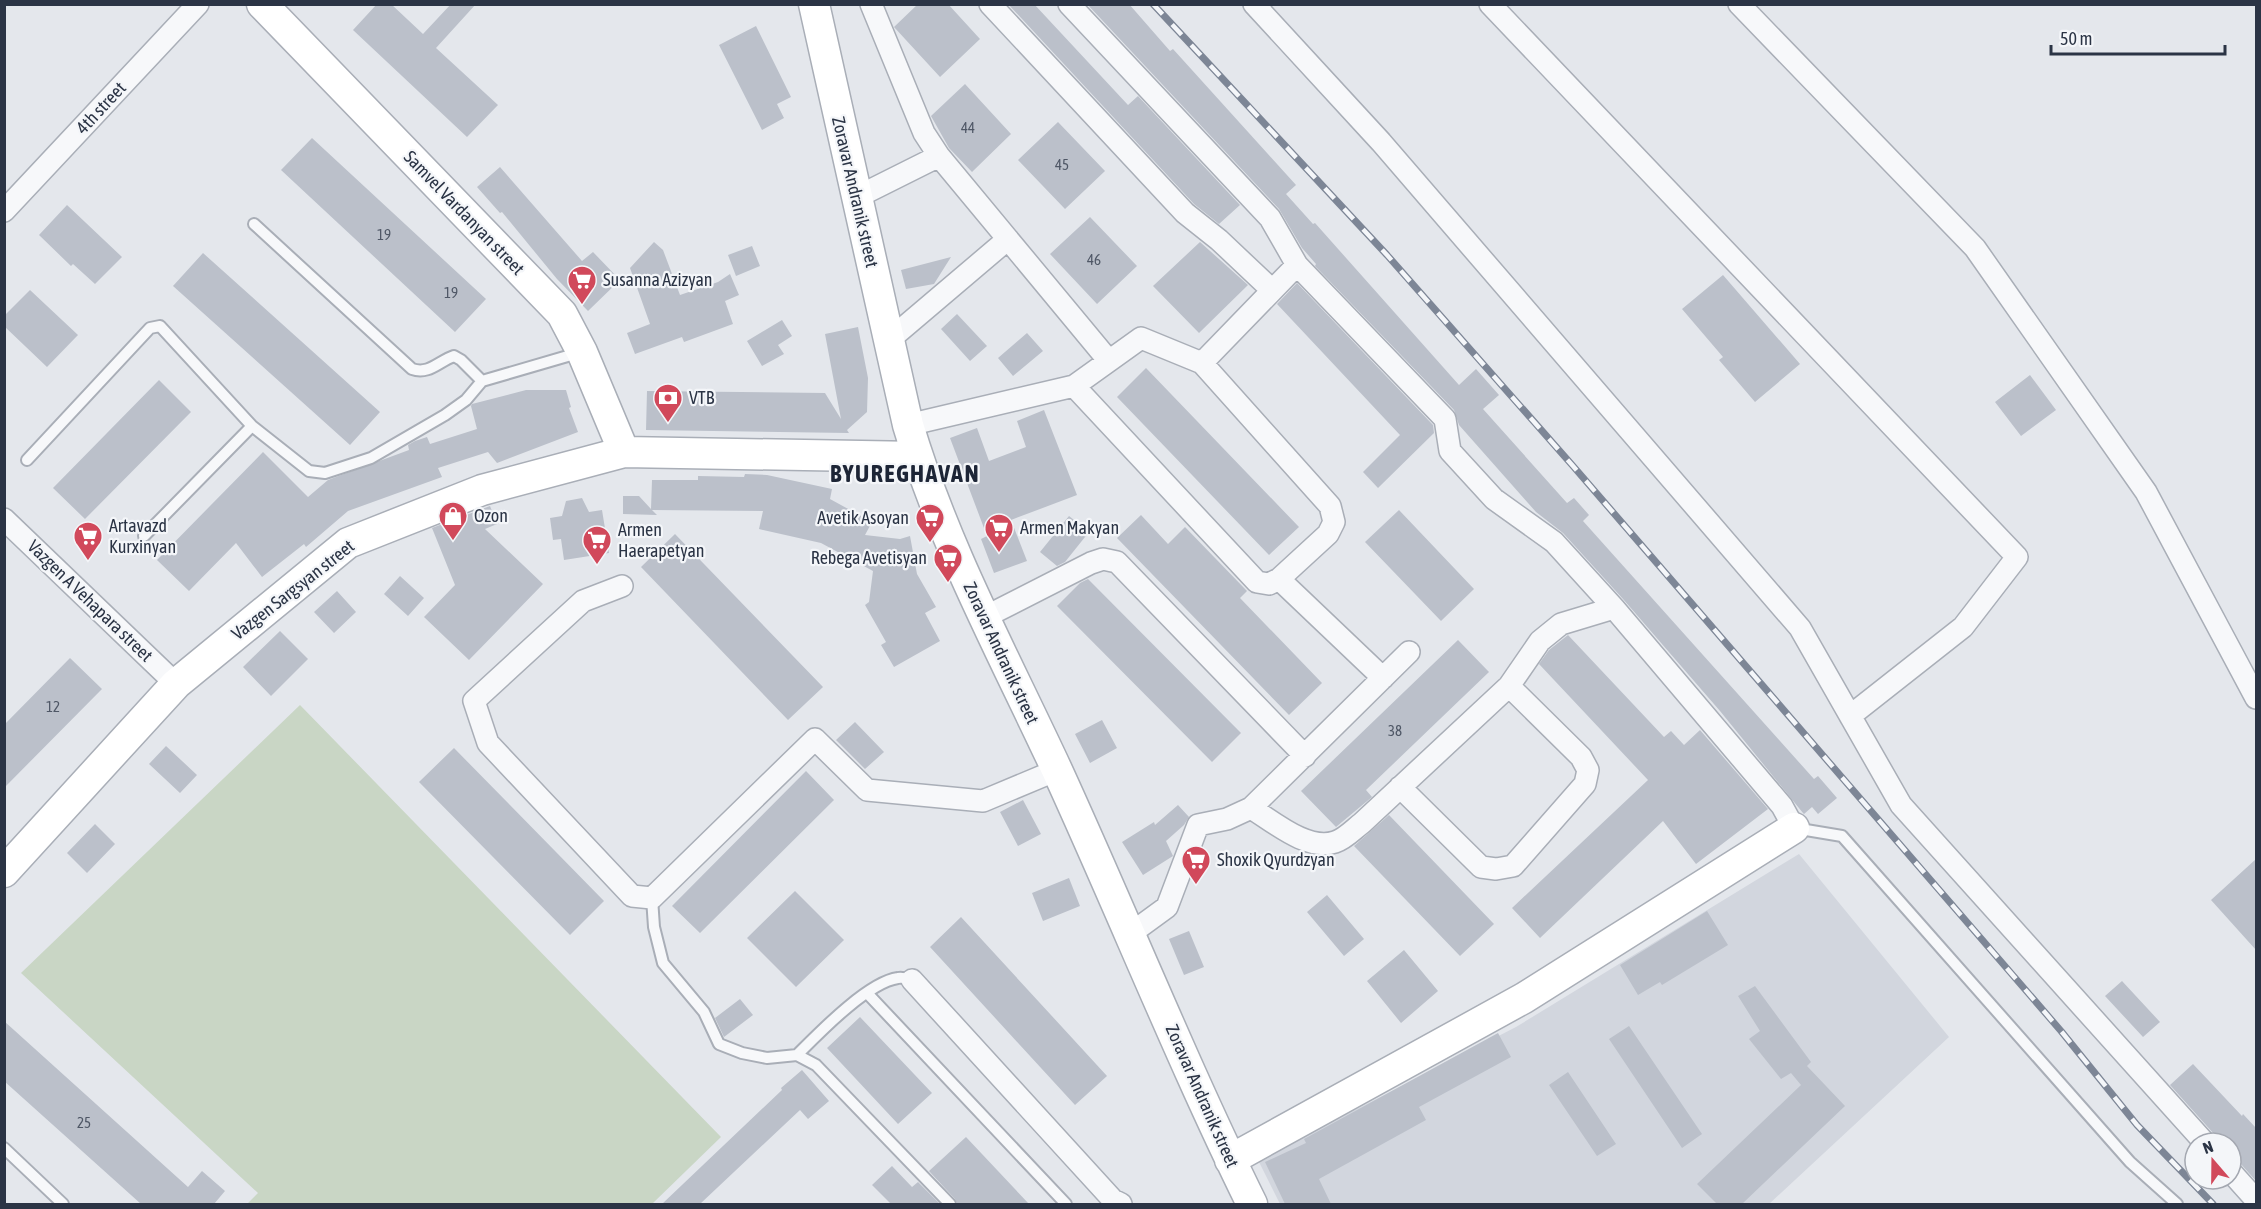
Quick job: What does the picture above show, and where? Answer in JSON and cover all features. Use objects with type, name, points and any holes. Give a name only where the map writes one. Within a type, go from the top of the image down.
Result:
[{"type":"street","name":"4th street","points":[[4,211],[198,4]]},
{"type":"street","name":"Samvel Vardanyan street","points":[[262,4],[562,314],[582,352],[624,452]]},
{"type":"street","name":"Zoravar Andranik street","points":[[814,4],[908,425],[918,457],[983,618],[1057,770],[1247,1203]]},
{"type":"street","points":[[871,4],[924,133],[939,156],[1109,361]]},
{"type":"street","points":[[990,4],[1185,213],[1219,240],[1272,290]]},
{"type":"street","points":[[1069,4],[1270,218],[1297,265],[1445,419],[1450,451],[1494,499],[1554,542],[1614,608],[1782,806],[1794,828],[1524,998],[1230,1160]]},
{"type":"street","points":[[1254,4],[1381,142],[1800,628],[1901,805],[2194,1131]]},
{"type":"street","points":[[1490,4],[2017,557],[1963,627],[1850,716]]},
{"type":"street","points":[[1739,4],[1975,248],[2146,492],[2256,698]]},
{"type":"street","points":[[857,197],[939,156]]},
{"type":"street","points":[[889,340],[1008,239]]},
{"type":"street","points":[[1202,363],[1297,265]]},
{"type":"street","points":[[908,425],[1074,386],[1142,338],[1202,363],[1330,506],[1334,522],[1328,534],[1279,579],[1269,584],[1257,582],[1074,386]]},
{"type":"street","name":"Vazgen Sargsyan street","points":[[7,863],[176,684],[348,543],[482,490],[624,452],[918,457]]},
{"type":"street","name":"Vazgen A Vehapara street","points":[[4,519],[176,684]]},
{"type":"street","points":[[983,618],[1091,563],[1103,559],[1117,562],[1305,756]]},
{"type":"street","points":[[1279,579],[1383,678]]},
{"type":"street","points":[[622,586],[583,601],[474,701],[488,743],[632,896],[652,898],[815,739],[867,790],[983,801],[1057,770]]},
{"type":"street","points":[[1251,808],[1311,842],[1324,844],[1338,842],[1509,686],[1540,641],[1561,624],[1614,608]]},
{"type":"street","points":[[1130,934],[1167,907],[1198,825],[1227,819],[1251,808],[1409,652]]},
{"type":"street","points":[[1400,787],[1481,867],[1496,869],[1513,866],[1585,784],[1588,770],[1581,757],[1509,686]]},
{"type":"street","points":[[912,980],[1113,1200],[1122,1204]]},
{"type":"street","points":[[2243,1185],[2256,1200]]},
{"type":"lane","points":[[254,224],[412,369],[420,372],[454,356],[482,381]]},
{"type":"lane","points":[[27,460],[140,338],[150,328],[160,326],[252,426],[309,471],[325,472],[371,458],[406,439],[466,400],[482,381],[582,352]]},
{"type":"lane","points":[[144,536],[252,426]]},
{"type":"lane","points":[[1794,828],[1842,836],[2130,1162],[2177,1204]]},
{"type":"lane","points":[[652,898],[654,927],[663,963],[704,1011],[719,1044],[742,1053],[767,1058],[796,1055],[816,1065],[950,1204]]},
{"type":"lane","points":[[796,1055],[837,1017],[885,981],[900,977],[912,980]]},
{"type":"lane","points":[[867,993],[1066,1204]]},
{"type":"lane","points":[[4,1149],[63,1204]]},
{"type":"shaded area","points":[[1799,854],[1949,1037],[1769,1204],[1280,1204],[1258,1160],[1516,1027]]},
{"type":"green space","points":[[300,705],[721,1137],[652,1204],[247,1204],[258,1193],[21,973]]},
{"type":"building","points":[[377,4],[391,4],[423,34],[451,4],[476,4],[436,48],[498,105],[467,137],[353,30]]},
{"type":"building","points":[[918,4],[948,4],[980,39],[940,77],[894,27]]},
{"type":"building","points":[[1008,4],[1034,4],[1128,105],[1138,96],[1240,205],[1219,224],[1194,204]]},
{"type":"building","points":[[1087,4],[1129,4],[1170,51],[1173,49],[1296,185],[1286,194],[1313,224],[1315,223],[1459,385],[1476,369],[1499,395],[1483,409],[1567,503],[1574,498],[1589,515],[1583,521],[1814,779],[1818,776],[1837,798],[1818,814],[1812,807],[1803,813],[1720,711],[1623,599],[1563,533],[1536,512],[1459,425],[1454,410],[1315,266],[1316,264],[1302,248],[1279,209]]},
{"type":"building","points":[[756,26],[791,97],[777,104],[784,118],[762,130],[719,45]]},
{"type":"building","points":[[965,84],[1011,134],[972,172],[949,148],[931,116]]},
{"type":"building","points":[[1058,122],[1105,171],[1065,209],[1018,160]]},
{"type":"building","points":[[312,138],[486,299],[455,332],[281,170]]},
{"type":"building","points":[[500,167],[582,261],[593,252],[620,280],[588,311],[557,279],[502,212],[500,213],[477,187]]},
{"type":"building","points":[[67,205],[122,257],[95,284],[73,264],[71,266],[39,235]]},
{"type":"building","points":[[1090,217],[1137,266],[1097,304],[1050,254]]},
{"type":"building","points":[[654,242],[663,250],[680,295],[718,282],[730,274],[739,295],[725,301],[733,324],[684,342],[682,337],[635,354],[627,333],[650,324],[630,268]]},
{"type":"building","points":[[1200,242],[1248,285],[1199,333],[1153,286]]},
{"type":"building","points":[[752,246],[760,266],[736,276],[728,255]]},
{"type":"building","points":[[203,253],[380,412],[350,445],[173,286]]},
{"type":"building","points":[[951,257],[934,284],[906,289],[901,270]]},
{"type":"building","points":[[1723,275],[1800,364],[1755,402],[1719,360],[1723,357],[1682,309]]},
{"type":"building","points":[[1297,283],[1433,425],[1434,433],[1378,488],[1363,472],[1400,435],[1277,304]]},
{"type":"building","points":[[30,290],[78,335],[47,367],[4,326],[4,316]]},
{"type":"building","points":[[957,314],[987,346],[970,361],[941,329]]},
{"type":"building","points":[[782,320],[792,336],[778,345],[784,354],[762,366],[747,341]]},
{"type":"building","points":[[858,327],[868,378],[867,412],[847,430],[849,433],[646,430],[647,391],[825,393],[841,419],[825,334]]},
{"type":"building","points":[[1027,333],[1043,351],[1013,376],[998,358]]},
{"type":"building","points":[[1146,368],[1299,527],[1269,555],[1117,397]]},
{"type":"building","points":[[2030,375],[2056,410],[2021,436],[1995,402]]},
{"type":"building","points":[[159,380],[191,412],[85,519],[53,488]]},
{"type":"building","points":[[526,390],[566,390],[571,407],[569,408],[578,432],[497,463],[488,452],[438,468],[442,477],[348,511],[306,547],[304,544],[262,577],[236,543],[189,591],[157,560],[263,452],[308,497],[328,480],[409,450],[408,445],[415,441],[427,437],[430,444],[477,429],[472,404]]},
{"type":"building","points":[[1044,410],[1077,495],[1011,520],[1027,561],[994,573],[981,539],[987,536],[950,438],[977,428],[989,461],[1026,447],[1017,421]]},
{"type":"building","points":[[745,474],[767,475],[832,489],[830,499],[872,522],[865,535],[900,539],[910,536],[917,574],[936,607],[925,613],[940,641],[894,667],[881,645],[886,642],[865,605],[869,602],[873,571],[821,543],[759,529],[763,511],[652,510],[657,515],[623,514],[623,496],[639,496],[651,509],[652,480],[698,480],[698,476],[744,477]]},
{"type":"building","points":[[582,498],[589,512],[602,510],[609,553],[564,560],[561,539],[553,540],[550,518],[562,516],[566,501]]},
{"type":"building","points":[[490,506],[497,524],[485,529],[543,584],[469,660],[424,617],[455,585],[432,528]]},
{"type":"building","points":[[1399,510],[1474,589],[1441,621],[1365,542]]},
{"type":"building","points":[[1141,515],[1168,544],[1185,527],[1247,591],[1240,598],[1322,683],[1289,715],[1117,538]]},
{"type":"building","points":[[1069,516],[1089,532],[1065,562],[1057,566],[1040,552]]},
{"type":"building","points":[[675,534],[823,687],[788,720],[641,567]]},
{"type":"building","points":[[400,576],[424,598],[408,616],[384,594]]},
{"type":"building","points":[[1088,579],[1241,733],[1212,762],[1057,606],[1080,583]]},
{"type":"building","points":[[337,591],[356,612],[334,633],[314,612]]},
{"type":"building","points":[[280,631],[308,659],[271,696],[243,667]]},
{"type":"building","points":[[1568,635],[1664,737],[1671,731],[1684,745],[1700,730],[1768,809],[1696,864],[1663,821],[1540,938],[1512,908],[1648,780],[1539,664],[1549,650]]},
{"type":"building","points":[[1458,640],[1489,672],[1366,790],[1372,797],[1336,827],[1301,791]]},
{"type":"building","points":[[70,658],[102,689],[4,788],[4,725]]},
{"type":"building","points":[[1102,720],[1117,748],[1090,763],[1075,734]]},
{"type":"building","points":[[855,722],[884,752],[865,769],[836,740]]},
{"type":"building","points":[[166,746],[197,775],[180,793],[149,764]]},
{"type":"building","points":[[454,748],[604,901],[570,935],[419,782]]},
{"type":"building","points":[[806,771],[834,800],[700,933],[672,906]]},
{"type":"building","points":[[1023,800],[1041,834],[1018,846],[1000,812]]},
{"type":"building","points":[[1178,805],[1189,817],[1184,825],[1166,841],[1173,856],[1143,875],[1122,842],[1154,822],[1155,825]]},
{"type":"building","points":[[1389,815],[1494,924],[1460,956],[1354,846]]},
{"type":"building","points":[[95,824],[115,844],[87,873],[67,853]]},
{"type":"building","points":[[2256,859],[2256,950],[2211,900]]},
{"type":"building","points":[[1069,878],[1080,906],[1043,921],[1032,893]]},
{"type":"building","points":[[795,891],[844,940],[796,987],[747,938]]},
{"type":"building","points":[[1327,895],[1364,939],[1344,956],[1307,912]]},
{"type":"building","points":[[1707,911],[1728,945],[1662,985],[1660,982],[1638,995],[1620,965]]},
{"type":"building","points":[[961,917],[1107,1076],[1075,1105],[930,947]]},
{"type":"building","points":[[1189,931],[1204,967],[1184,975],[1169,939]]},
{"type":"building","points":[[1404,950],[1438,991],[1401,1023],[1367,981]]},
{"type":"building","points":[[2122,981],[2160,1022],[2143,1037],[2105,996]]},
{"type":"building","points":[[1755,986],[1811,1062],[1807,1066],[1845,1106],[1742,1204],[1717,1204],[1697,1184],[1801,1085],[1791,1073],[1781,1079],[1749,1039],[1760,1031],[1738,996]]},
{"type":"building","points":[[740,999],[753,1015],[724,1037],[715,1018]]},
{"type":"building","points":[[860,1017],[932,1093],[898,1124],[827,1048]]},
{"type":"building","points":[[4,1021],[188,1187],[202,1171],[225,1191],[214,1204],[141,1204],[4,1081]]},
{"type":"building","points":[[1629,1026],[1702,1134],[1682,1148],[1609,1039]]},
{"type":"building","points":[[1498,1033],[1511,1057],[1419,1107],[1426,1120],[1319,1179],[1331,1204],[1285,1204],[1265,1162],[1306,1143],[1304,1139]]},
{"type":"building","points":[[2193,1064],[2256,1128],[2256,1181],[2243,1166],[2243,1131],[2211,1131],[2170,1085]]},
{"type":"building","points":[[802,1070],[829,1101],[808,1119],[800,1110],[700,1204],[662,1204],[782,1090],[781,1088]]},
{"type":"building","points":[[1568,1072],[1616,1144],[1597,1156],[1549,1085]]},
{"type":"building","points":[[966,1137],[1029,1204],[957,1204],[929,1171]]},
{"type":"building","points":[[892,1166],[912,1187],[918,1182],[940,1204],[891,1204],[872,1185]]},
{"type":"railway","points":[[1153,4],[1387,255],[1573,466],[2061,1031],[2137,1125],[2213,1204]]},
{"type":"place","name":"Susanna Azizyan","points":[[582,306]]},
{"type":"place","name":"VTB","points":[[668,424]]},
{"type":"place","name":"Ozon","points":[[453,542]]},
{"type":"place","name":"Avetik Asoyan","points":[[930,544]]},
{"type":"place","name":"Armen Makyan","points":[[999,554]]},
{"type":"place","name":"Artavazd Kurxinyan","points":[[88,562]]},
{"type":"place","name":"Armen Haerapetyan","points":[[597,566]]},
{"type":"place","name":"Rebega Avetisyan","points":[[948,584]]},
{"type":"place","name":"Shoxik Qyurdzyan","points":[[1196,886]]},
{"type":"district","name":"BYUREGHAVAN","points":[[905,474]]}]
